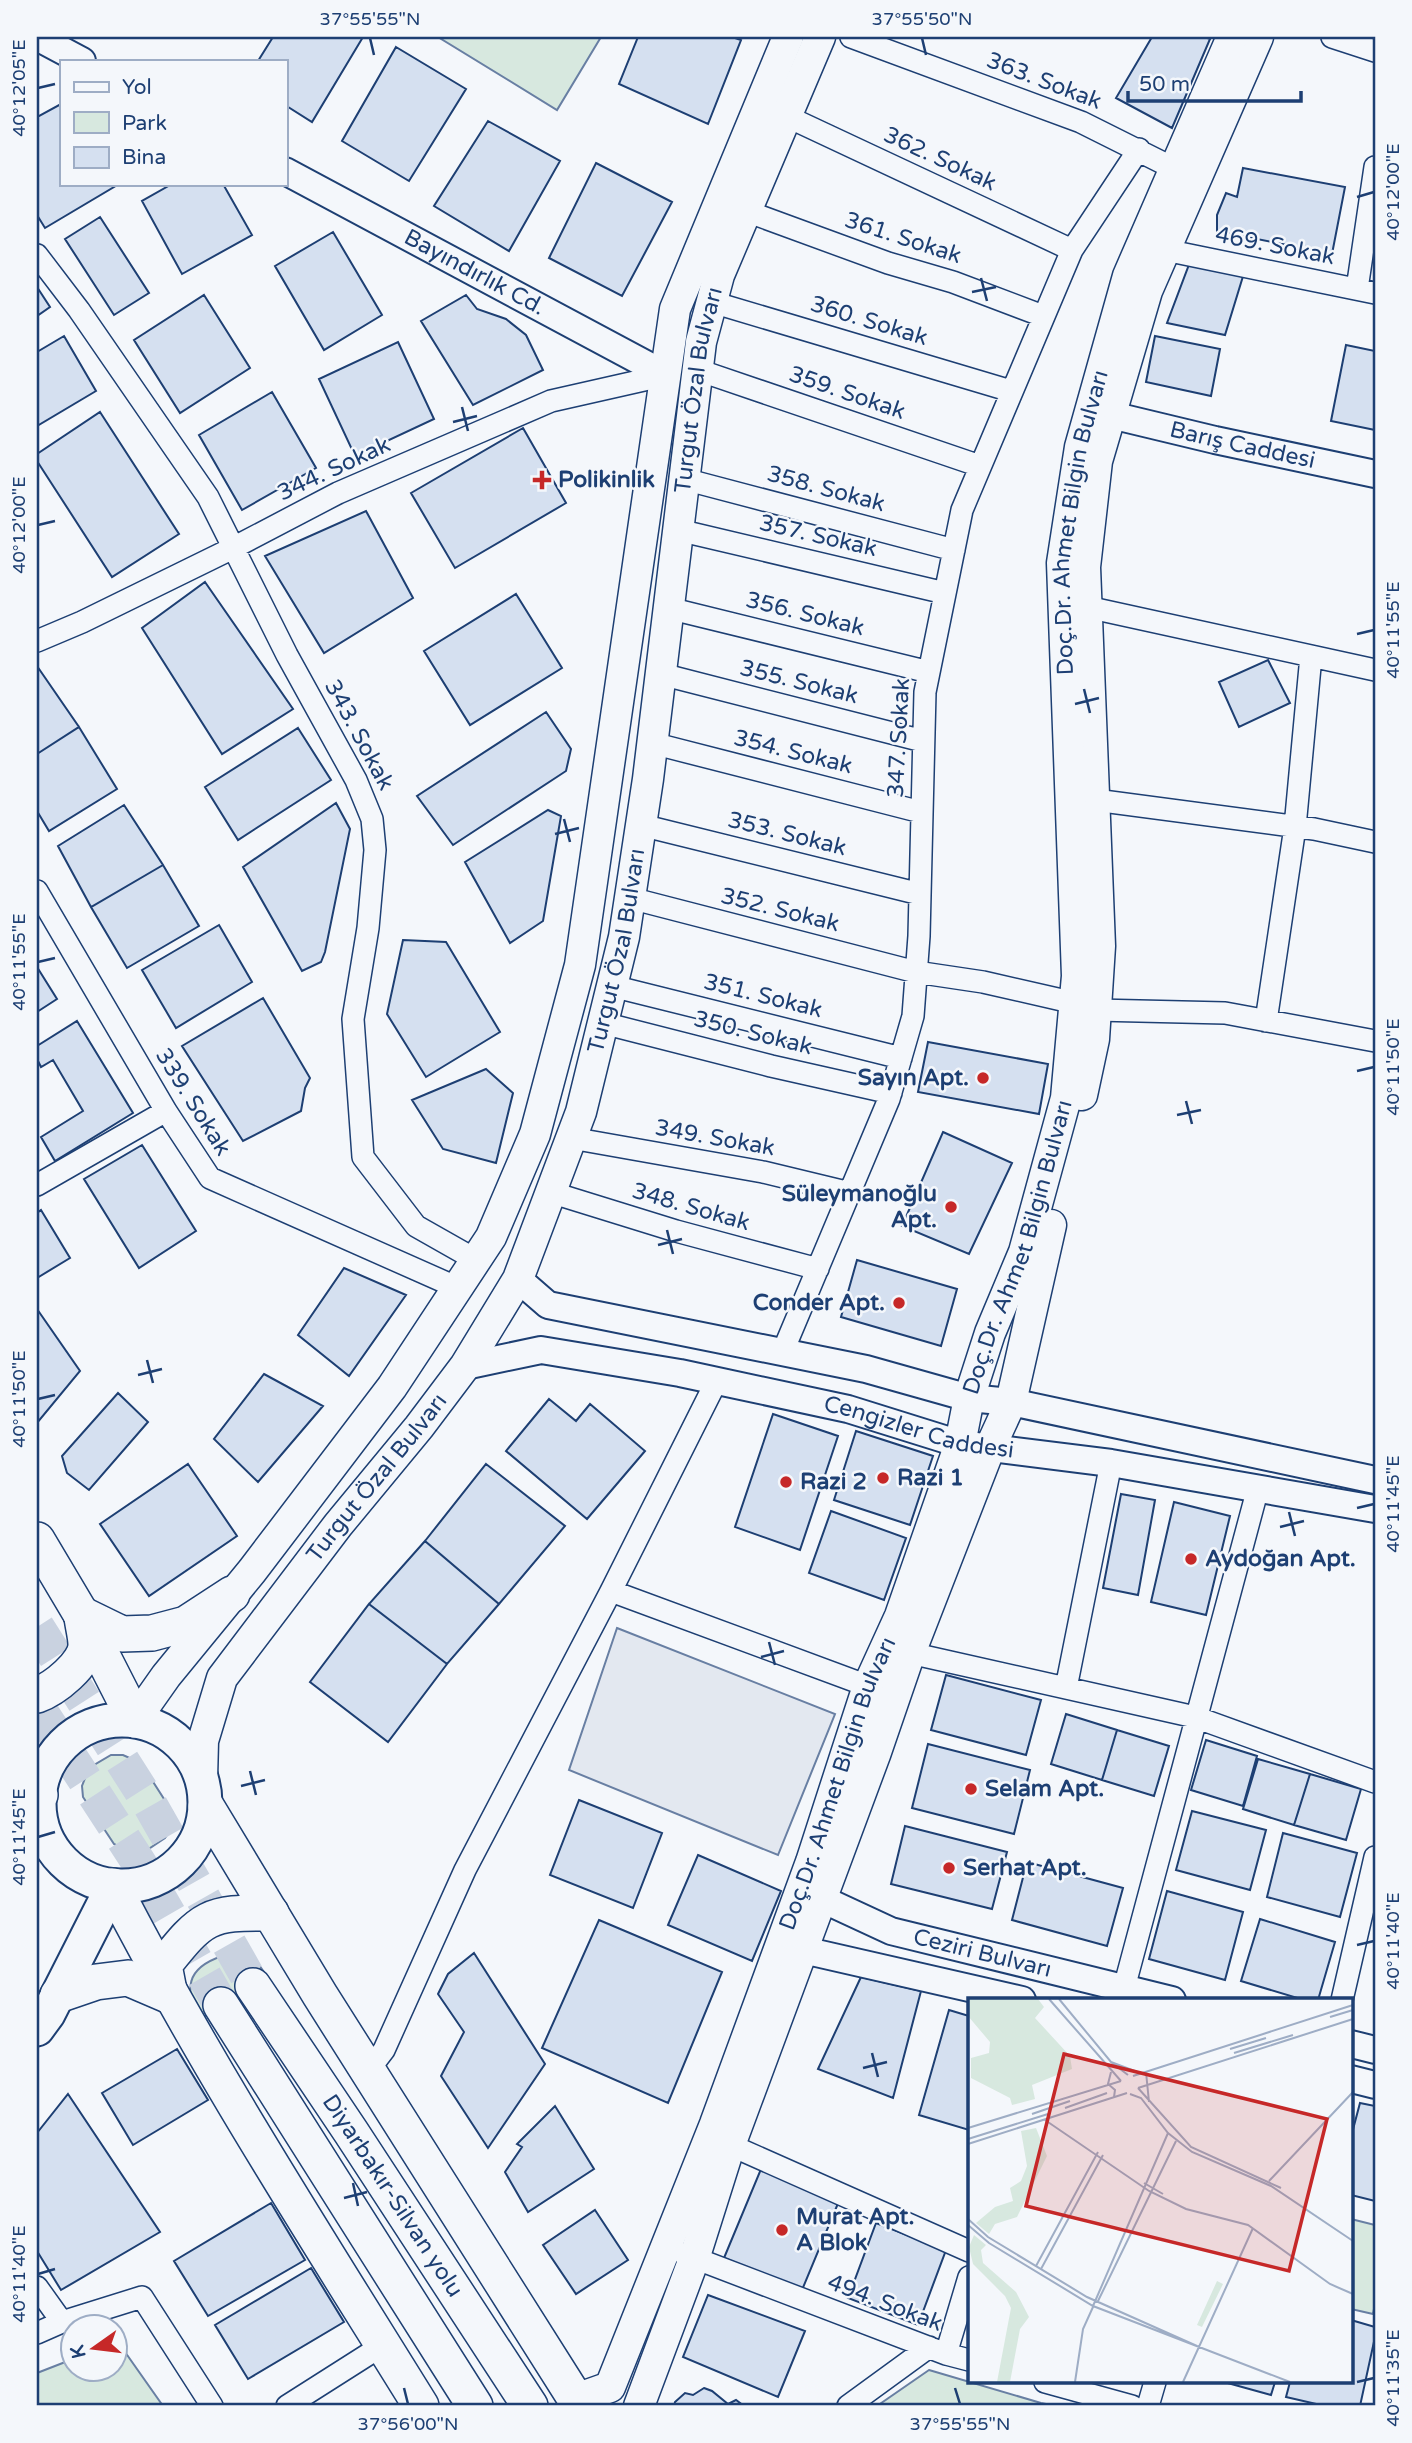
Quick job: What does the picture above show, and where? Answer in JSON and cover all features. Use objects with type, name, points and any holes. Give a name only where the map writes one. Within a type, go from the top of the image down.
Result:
[{"type":"highway","points":[[37,1540],[81,1614],[135,1720]]},
{"type":"highway","points":[[81,1614],[122,1634],[152,1633],[186,1624],[232,1594]]},
{"type":"highway","points":[[37,1695],[47,1691],[75,1668],[86,1647],[81,1614]]},
{"type":"highway","points":[[204,1792],[271,1913],[578,2403]]},
{"type":"highway","points":[[113,1886],[170,1996],[421,2406]]},
{"type":"highway","points":[[170,1996],[164,1965],[184,1939],[202,1922],[224,1914],[271,1913]]},
{"type":"highway","points":[[58,1995],[96,1982],[128,1978],[170,1996]]},
{"type":"highway","name":"Diyarbakır-Silvan yolu","points":[[253,1986],[352,2132],[530,2406]]},
{"type":"highway","points":[[221,2005],[475,2406]]},
{"type":"main road","name":"Turgut Özal Bulvarı","points":[[135,1720],[166,1676],[252,1571],[392,1387],[491,1237],[535,1133],[580,965],[675,309],[788,37]]},
{"type":"main road","name":"Turgut Özal Bulvarı","points":[[204,1792],[203,1741],[222,1678],[338,1525],[419,1427],[464,1366],[518,1279],[581,1112],[624,937],[661,674],[701,342],[719,275],[820,37]]},
{"type":"main road","name":"Doç.Dr. Ahmet Bilgin Bulvarı","points":[[639,2406],[694,2259],[812,1892],[910,1653],[989,1450],[1011,1402],[1094,1039],[1077,976],[1062,563],[1080,447],[1128,276],[1232,37]]},
{"type":"main road","name":"Doç.Dr. Ahmet Bilgin Bulvarı","points":[[812,1892],[868,1686],[900,1616],[960,1444],[969,1398],[990,1334],[1024,1252],[1066,1098],[1100,946],[1085,567],[1097,461],[1147,291],[1258,37]]},
{"type":"main road","points":[[115,1720],[135,1720],[156,1727],[175,1738],[190,1754],[204,1792],[202,1829],[192,1849],[177,1867],[157,1879],[136,1886],[113,1886],[86,1878],[63,1861],[47,1838],[40,1817],[38,1793],[51,1759],[64,1744],[79,1732],[96,1724],[115,1720]]},
{"type":"main road","points":[[37,1870],[47,1838]]},
{"type":"main road","points":[[37,2029],[48,2014],[113,1886]]},
{"type":"main road","name":"Doç.Dr. Ahmet Bilgin Bulvarı","points":[[578,2403],[610,2387],[715,2124],[793,1945]]},
{"type":"street","points":[[37,37],[80,60]]},
{"type":"street","name":"363. Sokak","points":[[851,37],[1081,122],[1175,169]]},
{"type":"street","points":[[1332,37],[1375,51]]},
{"type":"street","name":"362. Sokak","points":[[786,116],[1072,250]]},
{"type":"street","name":"347. Sokak","points":[[783,1351],[891,1093],[913,1016],[920,894],[925,692],[962,510],[1072,250],[1139,149]]},
{"type":"street","points":[[1366,291],[1375,167]]},
{"type":"street","name":"Bayındırlık Cd.","points":[[287,172],[666,375]]},
{"type":"street","name":"361. Sokak","points":[[746,211],[1043,316]]},
{"type":"street","name":"469. Sokak","points":[[1165,250],[1366,291]]},
{"type":"street","name":"343. Sokak","points":[[37,255],[79,310],[208,497],[287,655],[356,780],[372,819],[375,850],[368,928],[353,1019],[363,1157],[416,1226],[476,1261]]},
{"type":"street","name":"360. Sokak","points":[[712,302],[1011,391]]},
{"type":"street","name":"359. Sokak","points":[[698,370],[980,466]]},
{"type":"street","name":"344. Sokak","points":[[37,640],[82,622],[338,493],[551,401],[666,375]]},
{"type":"street","name":"Barış Caddesi","points":[[1111,415],[1375,474]]},
{"type":"street","name":"358. Sokak","points":[[684,479],[954,550]]},
{"type":"street","name":"357. Sokak","points":[[678,530],[945,593]]},
{"type":"street","points":[[1087,607],[1375,670]]},
{"type":"street","name":"356. Sokak","points":[[668,608],[929,671]]},
{"type":"street","points":[[1266,1021],[1295,827],[1311,656]]},
{"type":"street","name":"355. Sokak","points":[[661,674],[923,741]]},
{"type":"street","name":"354. Sokak","points":[[652,743],[921,812]]},
{"type":"street","points":[[1095,800],[1295,827],[1375,842]]},
{"type":"street","name":"353. Sokak","points":[[641,825],[920,894]]},
{"type":"street","name":"339. Sokak","points":[[37,891],[166,1111],[209,1178],[458,1288]]},
{"type":"street","name":"352. Sokak","points":[[630,898],[916,972],[983,982],[1085,1007],[1225,1013],[1375,1041]]},
{"type":"street","name":"351. Sokak","points":[[612,986],[901,1058]]},
{"type":"street","name":"350. Sokak","points":[[603,1023],[771,1066],[891,1093]]},
{"type":"street","points":[[37,1185],[166,1111]]},
{"type":"street","name":"349. Sokak","points":[[571,1138],[763,1172],[850,1194]]},
{"type":"street","name":"348. Sokak","points":[[550,1192],[677,1231],[818,1269]]},
{"type":"street","name":"Cengizler Caddesi","points":[[518,1279],[548,1305],[866,1369],[969,1398],[1011,1402],[1375,1480]]},
{"type":"street","name":"Cengizler Caddesi","points":[[464,1366],[541,1350],[680,1373],[848,1409],[960,1444],[989,1450],[1111,1463],[1375,1509]]},
{"type":"street","points":[[368,2071],[384,2050],[465,1870],[611,1591],[716,1382]]},
{"type":"street","points":[[1066,1688],[1111,1463]]},
{"type":"street","points":[[1124,1988],[1258,1488]]},
{"type":"street","points":[[611,1591],[868,1686]]},
{"type":"street","points":[[910,1653],[1195,1717],[1375,1782]]},
{"type":"street","points":[[1342,1998],[1375,1857]]},
{"type":"street","name":"Ceziri Bulvarı","points":[[812,1892],[891,1931],[1164,1998]]},
{"type":"street","name":"Ceziri Bulvarı","points":[[793,1945],[1014,1998]]},
{"type":"street","points":[[1352,2044],[1375,2050]]},
{"type":"street","points":[[1352,2079],[1375,2085]]},
{"type":"street","points":[[730,2146],[968,2250]]},
{"type":"street","name":"494. Sokak","points":[[667,2245],[694,2259],[938,2351],[968,2360]]},
{"type":"street","points":[[848,2406],[938,2351],[968,2279]]},
{"type":"street","points":[[37,2287],[60,2319]]},
{"type":"street","points":[[88,2314],[142,2297],[212,2406]]},
{"type":"street","points":[[37,2333],[60,2323]]},
{"type":"street","points":[[287,2406],[383,2345]]},
{"type":"street","points":[[1052,2384],[1132,2406]]},
{"type":"street","points":[[1148,2406],[1154,2384]]},
{"type":"green space","points":[[438,37],[601,37],[557,110]]},
{"type":"green space","points":[[111,1755],[123,1755],[141,1763],[173,1813],[171,1829],[165,1838],[150,1848],[127,1851],[114,1844],[83,1797],[82,1786],[89,1768]]},
{"type":"green space","points":[[222,1956],[255,1959],[266,1975],[196,2022],[191,1999],[191,1981],[201,1967]]},
{"type":"green space","points":[[1352,2219],[1375,2225],[1373,2314],[1352,2309]]},
{"type":"green space","points":[[130,2359],[163,2406],[37,2406],[37,2373],[60,2364],[60,2384],[130,2384]]},
{"type":"green space","points":[[929,2370],[968,2381],[968,2384],[1056,2406],[877,2406]]},
{"type":"shaded area","points":[[617,1628],[835,1714],[778,1855],[569,1770]]},
{"type":"building","points":[[273,37],[363,37],[312,122],[287,106],[287,60],[259,60]]},
{"type":"building","points":[[638,37],[732,37],[741,40],[708,124],[619,84]]},
{"type":"building","points":[[1152,37],[1210,39],[1172,128],[1116,98]]},
{"type":"building","points":[[396,47],[466,89],[409,181],[342,141]]},
{"type":"building","points":[[60,105],[60,186],[116,186],[45,228],[37,215],[37,117]]},
{"type":"building","points":[[488,121],[560,161],[509,251],[434,206]]},
{"type":"building","points":[[596,163],[672,202],[622,296],[549,258]]},
{"type":"building","points":[[1243,168],[1345,187],[1332,254],[1217,231],[1217,215],[1226,193],[1237,197]]},
{"type":"building","points":[[168,186],[224,186],[252,235],[182,274],[142,201]]},
{"type":"building","points":[[100,217],[149,293],[114,315],[65,239]]},
{"type":"building","points":[[333,232],[382,315],[324,350],[275,266]]},
{"type":"building","points":[[1190,262],[1244,273],[1225,335],[1167,323]]},
{"type":"building","points":[[37,287],[50,307],[37,316]]},
{"type":"building","points":[[204,295],[250,368],[180,413],[134,340]]},
{"type":"building","points":[[466,295],[477,309],[506,319],[526,335],[543,370],[473,405],[421,321]]},
{"type":"building","points":[[64,336],[96,391],[37,426],[37,352]]},
{"type":"building","points":[[1155,336],[1220,349],[1211,396],[1146,382]]},
{"type":"building","points":[[398,342],[434,419],[355,456],[319,379]]},
{"type":"building","points":[[1346,345],[1375,351],[1375,430],[1331,421]]},
{"type":"building","points":[[272,392],[316,468],[242,510],[199,435]]},
{"type":"building","points":[[100,412],[179,534],[112,577],[37,461],[37,454]]},
{"type":"building","points":[[523,428],[566,503],[455,568],[411,493]]},
{"type":"building","points":[[366,511],[413,598],[324,653],[265,556]]},
{"type":"building","points":[[205,582],[293,709],[222,754],[142,628]]},
{"type":"building","points":[[516,594],[562,668],[470,725],[424,651]]},
{"type":"building","points":[[1268,660],[1290,703],[1239,727],[1219,682]]},
{"type":"building","points":[[37,666],[79,727],[37,754]]},
{"type":"building","points":[[546,712],[571,749],[566,771],[453,845],[417,796]]},
{"type":"building","points":[[79,727],[117,789],[49,831],[37,811],[37,754]]},
{"type":"building","points":[[298,728],[331,780],[238,840],[205,787]]},
{"type":"building","points":[[336,803],[350,829],[325,952],[321,962],[302,971],[243,867]]},
{"type":"building","points":[[124,805],[163,865],[91,907],[58,846]]},
{"type":"building","points":[[548,810],[561,816],[543,921],[510,943],[465,862]]},
{"type":"building","points":[[163,865],[199,926],[127,968],[91,907]]},
{"type":"building","points":[[219,925],[252,982],[176,1028],[142,970]]},
{"type":"building","points":[[403,940],[446,942],[500,1032],[426,1077],[387,1014]]},
{"type":"building","points":[[37,967],[57,999],[37,1012]]},
{"type":"building","points":[[263,998],[310,1078],[305,1088],[301,1111],[243,1141],[182,1046]]},
{"type":"building","points":[[77,1021],[133,1113],[55,1161],[41,1137],[83,1111],[53,1060],[41,1067],[37,1059],[37,1046]]},
{"type":"building","name":"Sayın Apt.","points":[[928,1042],[1048,1064],[1039,1114],[918,1092]]},
{"type":"building","points":[[486,1069],[513,1093],[496,1163],[443,1149],[412,1100]]},
{"type":"building","name":"Süleymanoğlu Apt.","points":[[943,1132],[1012,1163],[969,1254],[902,1226]]},
{"type":"building","points":[[142,1145],[196,1231],[139,1268],[84,1179]]},
{"type":"building","points":[[41,1210],[70,1258],[37,1278],[37,1213]]},
{"type":"building","name":"Conder Apt.","points":[[857,1260],[957,1289],[941,1346],[841,1317]]},
{"type":"building","points":[[344,1268],[406,1295],[349,1376],[298,1335]]},
{"type":"building","points":[[37,1309],[80,1371],[37,1423]]},
{"type":"building","points":[[264,1374],[323,1406],[258,1482],[214,1439]]},
{"type":"building","points":[[118,1393],[148,1422],[89,1490],[67,1473],[62,1456]]},
{"type":"building","points":[[549,1399],[576,1421],[590,1404],[645,1451],[587,1519],[506,1451]]},
{"type":"building","name":"Razi 2","points":[[773,1414],[838,1436],[800,1550],[735,1527]]},
{"type":"building","name":"Razi 1","points":[[856,1431],[933,1456],[910,1525],[834,1500]]},
{"type":"building","points":[[188,1464],[237,1536],[149,1596],[100,1524]]},
{"type":"building","points":[[486,1464],[565,1526],[499,1604],[425,1541]]},
{"type":"building","points":[[1121,1494],[1155,1500],[1138,1595],[1103,1588]]},
{"type":"building","name":"Aydoğan Apt.","points":[[1174,1502],[1230,1516],[1206,1615],[1151,1602]]},
{"type":"building","points":[[831,1511],[906,1538],[884,1600],[809,1573]]},
{"type":"building","points":[[425,1541],[499,1604],[447,1664],[369,1604]]},
{"type":"building","points":[[369,1604],[447,1664],[388,1742],[310,1682]]},
{"type":"building","points":[[946,1675],[1041,1700],[1026,1755],[931,1730]]},
{"type":"building","points":[[1066,1714],[1117,1730],[1102,1780],[1051,1764]]},
{"type":"building","points":[[1117,1730],[1169,1746],[1154,1796],[1102,1780]]},
{"type":"building","points":[[1206,1740],[1257,1756],[1243,1806],[1191,1790]]},
{"type":"building","name":"Selam Apt.","points":[[928,1744],[1030,1770],[1014,1834],[912,1808]]},
{"type":"building","points":[[1258,1759],[1310,1774],[1294,1825],[1243,1809]]},
{"type":"building","points":[[1310,1774],[1361,1789],[1346,1840],[1294,1825]]},
{"type":"building","points":[[579,1800],[662,1833],[633,1908],[550,1875]]},
{"type":"building","points":[[1192,1811],[1266,1830],[1250,1890],[1176,1870]]},
{"type":"building","name":"Serhat Apt.","points":[[905,1826],[1007,1852],[992,1909],[891,1884]]},
{"type":"building","points":[[1283,1833],[1357,1853],[1340,1917],[1267,1897]]},
{"type":"building","points":[[698,1855],[781,1891],[752,1961],[668,1925]]},
{"type":"building","points":[[1027,1862],[1123,1888],[1107,1946],[1012,1920]]},
{"type":"building","points":[[1167,1891],[1243,1912],[1225,1980],[1149,1959]]},
{"type":"building","points":[[1260,1919],[1335,1942],[1319,1998],[1297,1998],[1241,1981]]},
{"type":"building","points":[[599,1920],[722,1972],[668,2103],[542,2048]]},
{"type":"building","points":[[474,1953],[545,2064],[488,2148],[441,2076],[464,2032],[438,1994],[448,1974]]},
{"type":"building","points":[[861,1977],[921,1991],[893,2098],[818,2069]]},
{"type":"building","points":[[949,2010],[968,2016],[968,2130],[919,2115]]},
{"type":"building","points":[[177,2049],[208,2100],[133,2145],[102,2093]]},
{"type":"building","points":[[68,2094],[160,2232],[61,2290],[37,2251],[37,2133]]},
{"type":"building","points":[[1360,2103],[1375,2106],[1375,2201],[1352,2195],[1352,2133]]},
{"type":"building","points":[[555,2106],[594,2169],[528,2212],[505,2172],[522,2147],[517,2144]]},
{"type":"building","name":"Murat Apt. A Blok","points":[[761,2169],[839,2201],[802,2290],[724,2258]]},
{"type":"building","points":[[271,2203],[305,2260],[208,2316],[174,2261]]},
{"type":"building","points":[[595,2210],[628,2260],[576,2294],[543,2245]]},
{"type":"building","points":[[876,2223],[946,2250],[918,2325],[848,2298]]},
{"type":"building","points":[[311,2268],[344,2322],[248,2379],[215,2325]]},
{"type":"building","points":[[708,2295],[805,2331],[778,2397],[683,2357]]},
{"type":"building","points":[[1352,2320],[1375,2327],[1360,2406],[1325,2406],[1286,2397],[1289,2384],[1352,2384]]},
{"type":"building","points":[[1231,2384],[1274,2384],[1271,2395]]},
{"type":"building","points":[[704,2388],[728,2404],[736,2400],[744,2406],[674,2406],[685,2393],[693,2395]]},
{"type":"tunnel","points":[[37,1627],[149,1803],[253,1986]]},
{"type":"tunnel","points":[[37,1706],[139,1863],[221,2005]]},
{"type":"place","name":"Polikinlik","points":[[542,480]]},
{"type":"place","name":"Sayın Apt.","points":[[983,1078]]},
{"type":"place","name":"Süleymanoğlu Apt.","points":[[951,1207]]},
{"type":"place","name":"Conder Apt.","points":[[899,1303]]},
{"type":"place","name":"Razi 1","points":[[883,1478]]},
{"type":"place","name":"Razi 2","points":[[786,1482]]},
{"type":"place","name":"Aydoğan Apt.","points":[[1191,1559]]},
{"type":"place","name":"Selam Apt.","points":[[971,1789]]},
{"type":"place","name":"Serhat Apt.","points":[[949,1868]]},
{"type":"place","name":"Murat Apt. A Blok","points":[[782,2230]]}]
